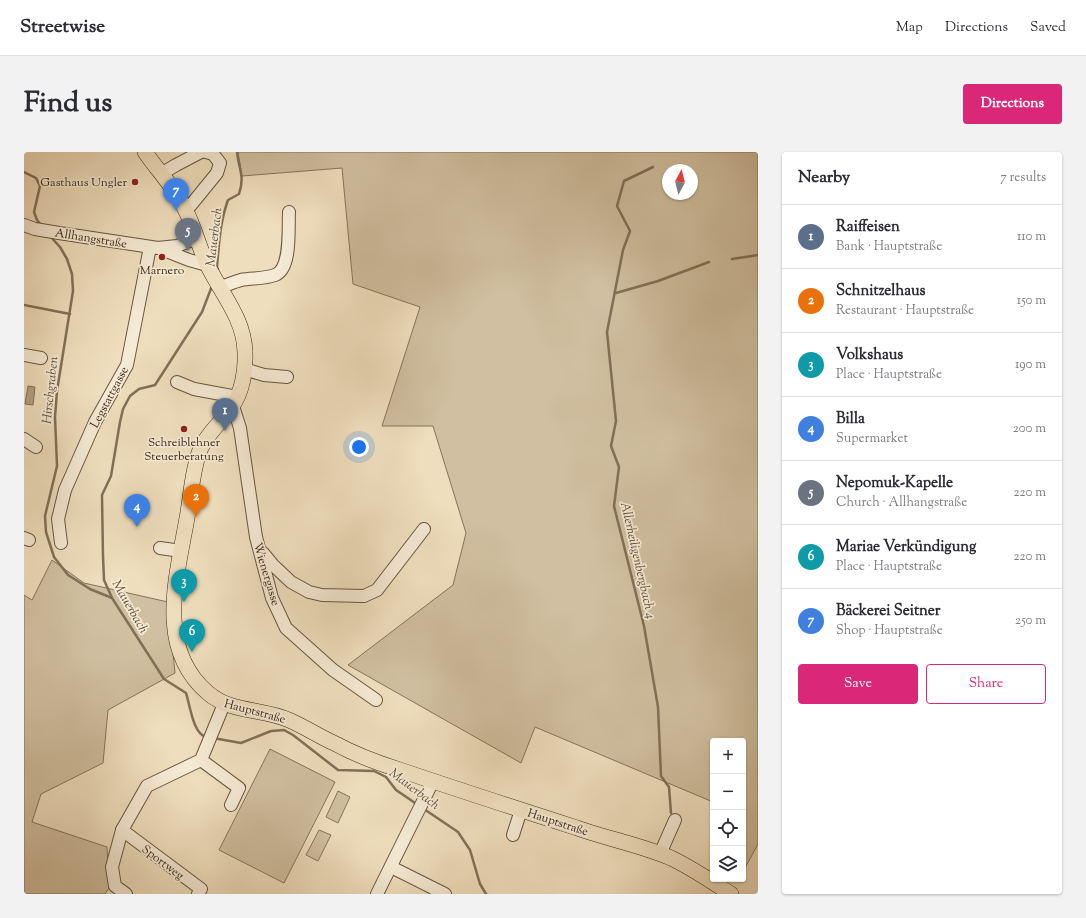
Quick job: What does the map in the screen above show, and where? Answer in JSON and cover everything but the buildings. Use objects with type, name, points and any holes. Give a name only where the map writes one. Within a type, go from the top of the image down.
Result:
[{"type":"main road","name":"Hauptstraße","points":[[145,152],[174,190],[186,211],[196,238],[214,277],[234,311],[243,334],[245,355],[244,369],[235,402],[209,434],[200,451],[196,466],[173,606],[174,625],[178,646],[186,668],[197,683],[212,697],[224,704],[284,718],[354,753],[433,781],[660,854],[692,869],[731,894]]},
{"type":"street","points":[[161,174],[201,152]]},
{"type":"street","points":[[186,211],[217,173],[220,163],[213,154],[206,152]]},
{"type":"street","points":[[214,277],[241,280],[276,274],[282,271],[287,257],[289,212]]},
{"type":"street","points":[[24,236],[33,228]]},
{"type":"street","name":"Allhangstraße","points":[[33,228],[59,234],[154,247],[176,246],[196,238]]},
{"type":"street","name":"Allhangstraße","points":[[154,247],[188,260],[214,277]]},
{"type":"street","name":"Legstattgasse","points":[[61,543],[58,519],[65,490],[95,422],[127,365],[154,247]]},
{"type":"street","points":[[24,355],[41,358]]},
{"type":"street","points":[[244,369],[264,375],[286,377]]},
{"type":"street","points":[[178,382],[194,389],[235,402]]},
{"type":"street","name":"Wienergasse","points":[[235,402],[256,538],[272,598],[286,628],[333,670],[376,700]]},
{"type":"street","points":[[24,439],[36,447]]},
{"type":"street","points":[[259,549],[290,582],[309,592],[322,595],[364,596],[377,590],[424,529]]},
{"type":"street","points":[[160,548],[182,551]]},
{"type":"street","points":[[126,894],[115,886],[112,867],[122,830],[147,786],[201,760],[224,704]]},
{"type":"street","points":[[201,760],[238,788],[231,804]]},
{"type":"street","points":[[378,894],[433,781]]},
{"type":"street","points":[[513,835],[521,810]]},
{"type":"street","points":[[660,854],[675,820]]},
{"type":"street","name":"Sportweg","points":[[122,830],[201,890],[198,894]]},
{"type":"street","points":[[391,867],[445,894]]},
{"type":"shaded area","points":[[238,152],[758,152],[758,844],[746,866],[746,738],[710,738],[710,801],[535,727],[521,763],[348,665],[453,585],[466,533],[433,426],[382,426],[420,307],[353,284],[342,168],[242,176]]},
{"type":"shaded area","points":[[28,386],[35,387],[33,405],[25,404]]},
{"type":"shaded area","points":[[52,560],[84,583],[168,602],[175,673],[108,710],[103,763],[41,794],[32,822],[107,847],[109,888],[105,894],[24,894],[24,595],[32,600]]},
{"type":"shaded area","points":[[270,749],[335,782],[284,883],[219,850]]},
{"type":"shaded area","points":[[338,791],[350,797],[338,823],[326,817]]},
{"type":"shaded area","points":[[319,830],[331,835],[318,861],[306,855]]},
{"type":"waterway","name":"Mauerbach","points":[[218,270],[219,241],[225,208],[228,200],[239,194],[242,182],[237,152]]},
{"type":"waterway","name":"Allerheiligenbergbach 4","points":[[653,167],[624,181],[617,206],[630,231],[623,250],[607,332],[616,421],[611,446],[619,467],[614,506],[644,626],[658,707],[661,776],[669,787],[671,813]]},
{"type":"waterway","name":"Hirschgraben","points":[[24,172],[36,178],[40,186],[34,212],[37,220],[42,226]]},
{"type":"waterway","name":"Hirschgraben","points":[[50,236],[60,247],[67,259],[72,274],[73,291],[57,391],[55,417],[57,466],[45,516],[46,532],[54,557],[68,575],[90,589],[112,598]]},
{"type":"waterway","points":[[732,259],[758,255]]},
{"type":"waterway","points":[[616,293],[658,281],[709,262]]},
{"type":"waterway","name":"Mauerbach","points":[[206,737],[198,731],[195,725],[186,693],[164,679],[112,598],[104,580],[102,495],[111,476],[123,409],[130,396],[139,389],[155,385],[202,312],[212,286]]},
{"type":"waterway","points":[[24,305],[70,314]]},
{"type":"waterway","name":"Mauerbach","points":[[213,738],[241,743],[271,731],[284,730],[293,735],[338,770],[374,771],[386,777],[396,790],[418,805]]},
{"type":"waterway","name":"Mauerbach","points":[[424,809],[458,832],[470,850],[480,884],[486,894]]},
{"type":"place","name":"Gasthaus Ungler","points":[[135,182]]},
{"type":"place","name":"Bäckerei Seitner","points":[[176,211]]},
{"type":"place","name":"Nepomuk-Kapelle","points":[[188,251]]},
{"type":"place","name":"Marnero","points":[[162,257]]},
{"type":"place","name":"Schreiblehner Steuerberatung","points":[[184,429]]},
{"type":"place","name":"Raiffeisen","points":[[225,431]]},
{"type":"place","name":"Schnitzelhaus","points":[[196,517]]},
{"type":"place","name":"Billa","points":[[137,527]]},
{"type":"place","name":"Volkshaus","points":[[184,602]]},
{"type":"place","name":"Mariae Verkündigung","points":[[192,652]]}]
